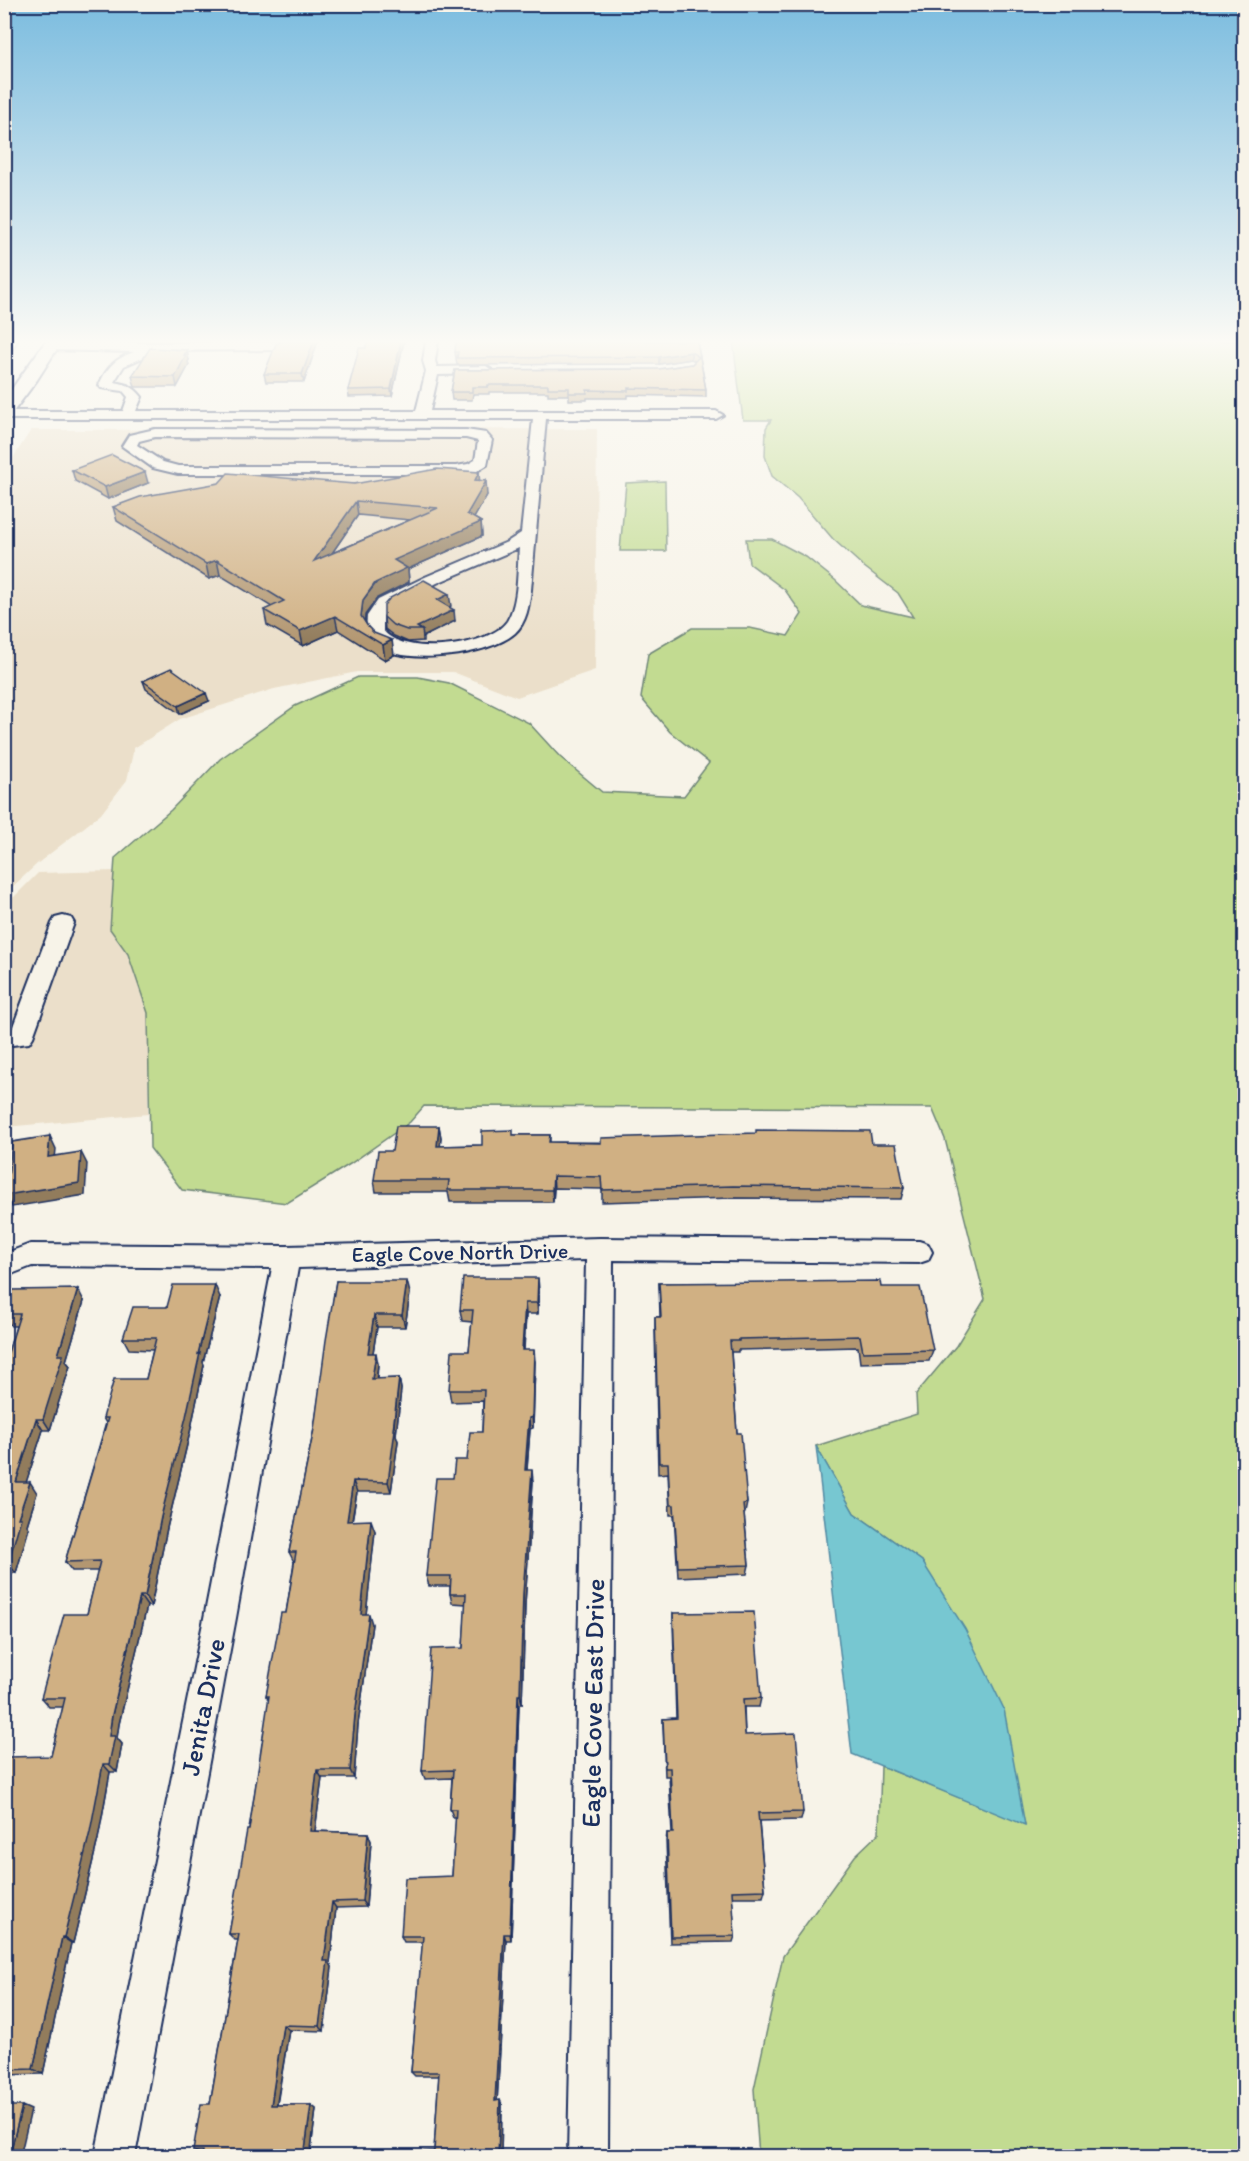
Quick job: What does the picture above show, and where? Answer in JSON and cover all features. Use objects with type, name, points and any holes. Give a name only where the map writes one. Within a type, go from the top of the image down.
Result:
[{"type":"street","points":[[129,442],[129,446],[162,468],[303,470],[456,470],[472,468],[482,462],[485,442]]},
{"type":"street","points":[[303,470],[310,442]]},
{"type":"street","points":[[362,470],[369,442]]},
{"type":"street","points":[[529,534],[513,545],[431,580],[384,604],[375,616],[374,631],[384,642],[408,649],[441,651],[469,647],[508,631],[519,617],[529,534],[538,442]]},
{"type":"street","points":[[4,1038],[21,1038],[63,923]]},
{"type":"street","name":"Eagle Cove North Drive","points":[[4,1266],[30,1255],[286,1257],[600,1249],[919,1252]]},
{"type":"street","name":"Eagle Cove East Drive","points":[[588,2157],[600,1249]]},
{"type":"street","name":"Jenita Drive","points":[[115,2157],[222,1606],[286,1257]]},
{"type":"shaded area","points":[[23,442],[597,442],[595,670],[517,697],[453,672],[357,672],[274,689],[180,719],[134,748],[127,780],[101,814],[38,863],[5,894],[4,472]]},
{"type":"shaded area","points":[[114,871],[110,929],[128,954],[148,1013],[148,1114],[5,1127],[5,901],[14,897],[38,873]]},
{"type":"green space","points":[[766,442],[1244,442],[1244,2156],[759,2156],[754,2089],[783,1956],[855,1856],[879,1833],[881,1766],[1025,1824],[922,1561],[854,1513],[816,1446],[917,1414],[916,1394],[956,1346],[985,1299],[945,1139],[932,1108],[424,1106],[410,1122],[350,1164],[287,1203],[182,1190],[150,1148],[148,1013],[128,954],[110,929],[115,858],[171,810],[220,759],[295,706],[358,677],[418,677],[449,683],[529,723],[560,757],[602,792],[684,796],[709,763],[670,732],[641,698],[648,654],[692,628],[750,628],[788,636],[802,614],[785,590],[749,563],[746,539],[772,539],[806,557],[861,605],[913,617],[898,593],[833,539],[798,498],[772,476],[765,456]]},
{"type":"green space","points":[[665,481],[666,551],[620,551],[626,483]]},
{"type":"water","points":[[816,1446],[854,1513],[922,1561],[965,1629],[1004,1709],[1025,1825],[852,1754]]},
{"type":"building","points":[[112,455],[145,472],[105,487],[72,470]]},
{"type":"building","points":[[437,469],[479,472],[475,480],[486,481],[467,514],[481,522],[394,560],[407,568],[375,583],[363,600],[361,616],[368,627],[374,633],[392,640],[383,645],[335,616],[300,631],[264,610],[284,601],[217,560],[206,564],[113,507],[140,497],[219,483],[228,473],[354,484]],"holes":[[[356,501],[438,508],[314,561]]]},
{"type":"building","points":[[424,580],[449,594],[437,600],[454,610],[417,627],[422,630],[407,630],[393,625],[384,617],[384,605],[390,598]]},
{"type":"building","points":[[171,668],[206,693],[178,706],[143,681]]},
{"type":"building","points":[[396,1126],[439,1126],[437,1146],[482,1145],[482,1131],[513,1130],[513,1135],[550,1135],[549,1142],[601,1143],[601,1138],[756,1133],[756,1130],[870,1131],[872,1144],[896,1144],[904,1188],[733,1186],[602,1190],[601,1177],[553,1176],[552,1190],[448,1190],[449,1180],[374,1180],[378,1151],[392,1151]]},
{"type":"building","points":[[50,1136],[48,1157],[81,1152],[79,1183],[6,1195],[12,1142]]},
{"type":"building","points":[[463,1278],[538,1278],[537,1303],[525,1303],[522,1350],[534,1350],[532,1417],[529,1418],[525,1470],[532,1470],[523,1594],[520,1695],[518,1695],[510,1934],[504,1934],[495,2101],[500,2100],[498,2157],[386,2157],[386,2153],[434,2151],[439,2072],[411,2072],[423,1936],[401,1936],[405,1878],[452,1876],[456,1809],[450,1809],[453,1770],[422,1771],[431,1649],[463,1648],[466,1594],[450,1594],[451,1576],[426,1576],[436,1478],[453,1478],[455,1460],[467,1460],[470,1432],[482,1432],[484,1390],[449,1390],[452,1351],[469,1351],[473,1310],[460,1310]]},
{"type":"building","points":[[336,1281],[407,1281],[402,1315],[374,1315],[368,1353],[376,1353],[372,1379],[399,1378],[388,1482],[353,1481],[347,1521],[371,1520],[361,1614],[369,1614],[350,1770],[317,1770],[310,1831],[368,1833],[362,1901],[332,1902],[324,1961],[328,1961],[319,2026],[283,2025],[271,2105],[311,2105],[304,2157],[202,2157],[203,2151],[193,2151],[201,2104],[210,2104],[239,1934],[229,1934],[247,1830],[249,1830],[269,1696],[266,1696],[281,1613],[286,1613],[296,1552],[289,1552],[314,1429]]},
{"type":"building","points":[[880,1281],[881,1287],[920,1287],[933,1350],[863,1352],[860,1336],[730,1341],[737,1433],[741,1433],[747,1503],[743,1504],[749,1565],[678,1567],[674,1505],[670,1505],[668,1463],[659,1463],[655,1317],[661,1317],[659,1283]]},
{"type":"building","points":[[173,1285],[215,1285],[145,1596],[140,1596],[112,1715],[109,1736],[115,1736],[109,1764],[103,1764],[90,1832],[64,1937],[62,1937],[33,2069],[4,2070],[4,1770],[8,1757],[51,1756],[65,1698],[41,1698],[64,1614],[87,1614],[100,1561],[65,1562],[108,1418],[103,1418],[114,1379],[146,1379],[156,1338],[123,1338],[133,1307],[167,1307]]},
{"type":"building","points":[[78,1289],[58,1355],[63,1355],[43,1419],[36,1419],[16,1482],[30,1482],[18,1518],[21,1518],[8,1564],[4,1564],[4,1356],[7,1356],[20,1314],[4,1314],[4,1312],[12,1290]]},
{"type":"building","points":[[754,1612],[761,1698],[743,1699],[745,1735],[796,1733],[803,1812],[758,1813],[765,1890],[732,1891],[735,1936],[671,1937],[667,1833],[673,1833],[670,1768],[665,1768],[663,1719],[677,1718],[673,1613]]},
{"type":"building","points":[[4,2106],[22,2106],[9,2157],[4,2157]]}]
